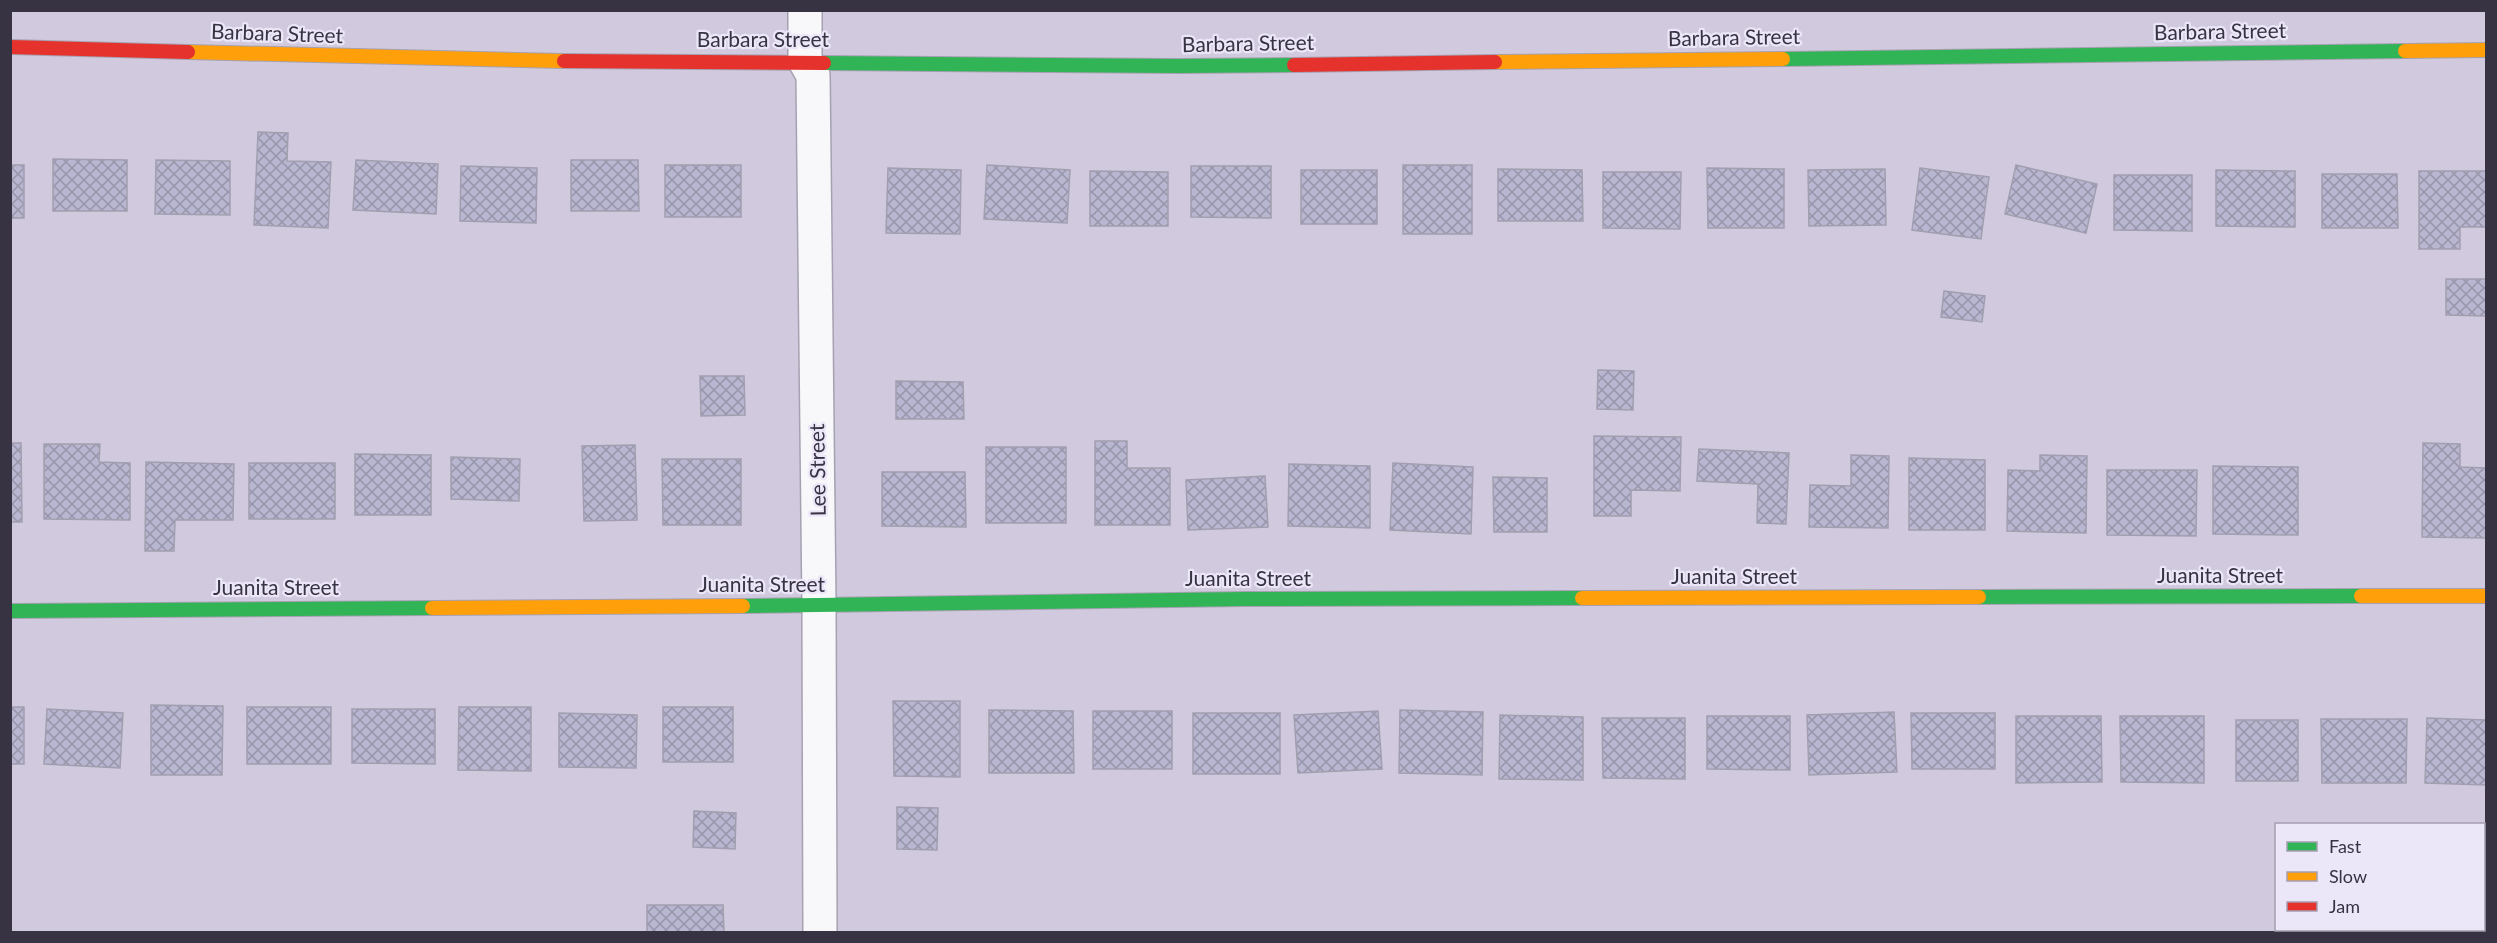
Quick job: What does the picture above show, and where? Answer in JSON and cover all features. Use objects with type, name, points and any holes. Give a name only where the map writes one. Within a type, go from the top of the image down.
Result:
[{"type":"street","name":"Lee Street","points":[[805,10],[805,61],[813,75],[820,933]]},
{"type":"street","name":"Barbara Street","points":[[10,46],[452,60],[805,61],[1177,66],[2487,50]]},
{"type":"street","name":"Juanita Street","points":[[10,611],[819,605],[1245,599],[2487,596]]},
{"type":"building","points":[[258,132],[288,133],[287,161],[331,162],[328,228],[254,225]]},
{"type":"building","points":[[53,159],[127,160],[127,211],[53,211]]},
{"type":"building","points":[[156,160],[230,161],[230,215],[155,214]]},
{"type":"building","points":[[356,160],[438,164],[436,214],[353,210]]},
{"type":"building","points":[[571,160],[638,160],[639,211],[571,211]]},
{"type":"building","points":[[10,165],[24,165],[24,218],[10,218]]},
{"type":"building","points":[[665,165],[741,165],[741,217],[665,217]]},
{"type":"building","points":[[987,165],[1070,170],[1067,223],[984,219]]},
{"type":"building","points":[[1403,165],[1472,165],[1472,234],[1403,234]]},
{"type":"building","points":[[2016,165],[2097,184],[2086,233],[2005,214]]},
{"type":"building","points":[[461,166],[537,168],[536,223],[460,221]]},
{"type":"building","points":[[1191,166],[1271,166],[1271,218],[1191,217]]},
{"type":"building","points":[[888,168],[961,170],[960,234],[886,233]]},
{"type":"building","points":[[1707,168],[1784,169],[1784,228],[1708,228]]},
{"type":"building","points":[[1920,168],[1989,177],[1981,239],[1912,230]]},
{"type":"building","points":[[1498,169],[1582,170],[1583,221],[1498,221]]},
{"type":"building","points":[[1885,169],[1886,225],[1809,226],[1808,170]]},
{"type":"building","points":[[1301,170],[1377,170],[1377,224],[1301,224]]},
{"type":"building","points":[[2216,170],[2295,171],[2295,227],[2216,226]]},
{"type":"building","points":[[1090,171],[1168,172],[1168,226],[1090,226]]},
{"type":"building","points":[[2419,171],[2486,171],[2486,227],[2460,227],[2460,249],[2419,249]]},
{"type":"building","points":[[1603,172],[1681,172],[1680,229],[1603,228]]},
{"type":"building","points":[[2322,174],[2397,174],[2398,228],[2322,228]]},
{"type":"building","points":[[2114,175],[2192,175],[2192,231],[2114,230]]},
{"type":"building","points":[[2446,279],[2486,279],[2486,316],[2446,315]]},
{"type":"building","points":[[1944,291],[1985,296],[1982,322],[1941,317]]},
{"type":"building","points":[[1598,370],[1634,371],[1633,410],[1597,409]]},
{"type":"building","points":[[700,376],[744,376],[745,415],[701,416]]},
{"type":"building","points":[[896,381],[963,382],[964,419],[896,419]]},
{"type":"building","points":[[1594,436],[1681,437],[1680,491],[1631,490],[1631,516],[1594,516]]},
{"type":"building","points":[[1095,441],[1127,441],[1127,468],[1170,468],[1170,525],[1095,525]]},
{"type":"building","points":[[10,443],[21,443],[22,522],[10,522]]},
{"type":"building","points":[[2423,443],[2460,444],[2460,467],[2486,468],[2486,538],[2422,537]]},
{"type":"building","points":[[44,444],[100,444],[99,462],[130,463],[130,520],[44,519]]},
{"type":"building","points":[[635,445],[637,520],[584,521],[582,446]]},
{"type":"building","points":[[986,447],[1066,447],[1066,523],[986,523]]},
{"type":"building","points":[[1699,449],[1789,453],[1786,524],[1757,523],[1758,484],[1697,481]]},
{"type":"building","points":[[355,454],[431,455],[431,515],[355,515]]},
{"type":"building","points":[[1851,455],[1889,456],[1888,528],[1809,527],[1810,485],[1851,486]]},
{"type":"building","points":[[2040,455],[2087,456],[2086,533],[2007,531],[2008,470],[2040,471]]},
{"type":"building","points":[[451,457],[520,459],[519,501],[451,499]]},
{"type":"building","points":[[1909,458],[1985,460],[1985,530],[1909,530]]},
{"type":"building","points":[[662,459],[741,459],[741,525],[663,525]]},
{"type":"building","points":[[146,462],[234,464],[233,520],[175,520],[174,551],[145,551]]},
{"type":"building","points":[[249,463],[335,463],[335,519],[249,519]]},
{"type":"building","points":[[1393,463],[1473,467],[1471,534],[1390,530]]},
{"type":"building","points":[[1289,464],[1370,466],[1370,528],[1288,526]]},
{"type":"building","points":[[2213,466],[2298,467],[2298,535],[2213,534]]},
{"type":"building","points":[[2107,470],[2197,470],[2196,536],[2107,535]]},
{"type":"building","points":[[882,472],[965,472],[966,527],[882,526]]},
{"type":"building","points":[[1265,476],[1268,527],[1188,530],[1186,480]]},
{"type":"building","points":[[1493,477],[1547,478],[1547,532],[1494,532]]},
{"type":"building","points":[[893,701],[960,701],[960,777],[894,776]]},
{"type":"building","points":[[151,705],[223,706],[222,775],[151,775]]},
{"type":"building","points":[[10,707],[24,707],[24,764],[10,764]]},
{"type":"building","points":[[247,707],[331,707],[331,764],[247,764]]},
{"type":"building","points":[[459,707],[531,707],[531,771],[458,770]]},
{"type":"building","points":[[663,707],[733,707],[733,762],[663,762]]},
{"type":"building","points":[[47,709],[123,713],[120,768],[44,764]]},
{"type":"building","points":[[352,709],[435,709],[435,764],[352,763]]},
{"type":"building","points":[[989,710],[1073,711],[1074,773],[989,773]]},
{"type":"building","points":[[1400,710],[1483,712],[1482,775],[1399,773]]},
{"type":"building","points":[[1093,711],[1172,711],[1172,769],[1093,769]]},
{"type":"building","points":[[1378,711],[1382,769],[1298,773],[1294,715]]},
{"type":"building","points":[[1894,712],[1897,772],[1809,775],[1807,715]]},
{"type":"building","points":[[559,713],[637,715],[636,768],[559,767]]},
{"type":"building","points":[[1193,713],[1280,713],[1280,774],[1193,774]]},
{"type":"building","points":[[1911,713],[1995,713],[1995,769],[1912,769]]},
{"type":"building","points":[[1500,715],[1583,717],[1583,780],[1499,779]]},
{"type":"building","points":[[1707,716],[1790,716],[1790,770],[1707,769]]},
{"type":"building","points":[[2016,716],[2101,716],[2102,782],[2016,783]]},
{"type":"building","points":[[2120,716],[2204,716],[2204,783],[2121,782]]},
{"type":"building","points":[[1602,718],[1685,718],[1685,779],[1603,778]]},
{"type":"building","points":[[2427,718],[2486,720],[2486,785],[2425,783]]},
{"type":"building","points":[[2321,719],[2407,719],[2406,783],[2322,783]]},
{"type":"building","points":[[2236,720],[2298,720],[2298,781],[2236,781]]},
{"type":"building","points":[[897,807],[938,808],[937,850],[897,849]]},
{"type":"building","points":[[694,811],[736,813],[735,849],[693,847]]},
{"type":"building","points":[[647,905],[723,905],[724,932],[647,932]]},
{"type":"traffic: fast","points":[[1783,59],[2405,51]]},
{"type":"traffic: fast","points":[[824,63],[1294,65]]},
{"type":"traffic: fast","points":[[1979,597],[2361,596]]},
{"type":"traffic: fast","points":[[743,606],[1245,599],[1582,598]]},
{"type":"traffic: fast","points":[[10,611],[432,608]]},
{"type":"traffic: slow","points":[[2405,51],[2486,50]]},
{"type":"traffic: slow","points":[[188,52],[564,61]]},
{"type":"traffic: slow","points":[[1495,62],[1783,59]]},
{"type":"traffic: slow","points":[[2361,596],[2486,596]]},
{"type":"traffic: slow","points":[[1582,598],[1979,597]]},
{"type":"traffic: slow","points":[[432,608],[743,606]]},
{"type":"traffic: jam","points":[[10,47],[188,52]]},
{"type":"traffic: jam","points":[[564,61],[824,63]]},
{"type":"traffic: jam","points":[[1294,65],[1495,62]]}]
